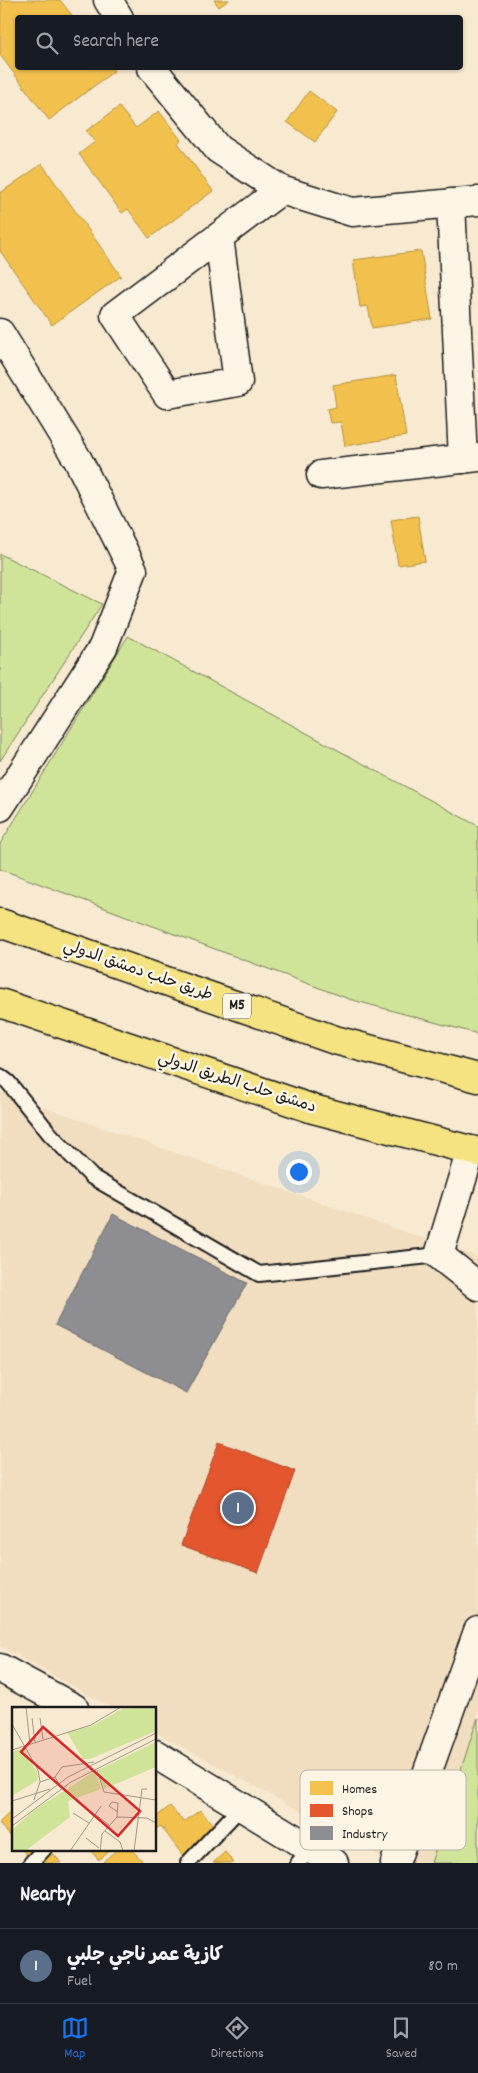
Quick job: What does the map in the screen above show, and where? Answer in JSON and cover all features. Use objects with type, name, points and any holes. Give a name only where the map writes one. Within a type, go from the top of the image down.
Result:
[{"type":"highway","name":"طريق حلب دمشق الدولي","points":[[0,923],[335,1040],[478,1078]]},
{"type":"highway","name":"دمشق حلب الطريق الدولي","points":[[0,1003],[313,1109],[474,1151]]},
{"type":"street","points":[[108,0],[117,15]]},
{"type":"street","points":[[154,70],[218,149],[281,190],[352,212],[478,200]]},
{"type":"street","points":[[219,237],[238,382],[167,394],[115,316],[219,237],[281,190]]},
{"type":"street","points":[[321,475],[470,458],[451,203]]},
{"type":"street","points":[[0,333],[78,460],[133,570],[103,647],[0,807]]},
{"type":"street","points":[[474,1151],[439,1255],[478,1286]]},
{"type":"street","points":[[428,1770],[478,1631]]},
{"type":"street","points":[[0,1668],[72,1707]]},
{"type":"street","points":[[156,1755],[241,1806],[300,1848]]},
{"type":"street","points":[[303,1850],[314,1858]]},
{"type":"street","points":[[395,1863],[400,1850]]},
{"type":"lane","points":[[0,1076],[8,1082],[50,1134],[92,1178],[258,1274],[439,1255]]},
{"type":"lane","points":[[188,1863],[241,1806]]},
{"type":"lane","points":[[31,1863],[43,1850]]},
{"type":"shaded area","points":[[0,1092],[478,1257],[478,1718],[461,1770],[300,1770],[300,1811],[156,1733],[156,1707],[110,1707],[0,1646]]},
{"type":"shaded area","points":[[369,1850],[435,1850],[431,1863],[390,1863]]},
{"type":"green space","points":[[0,554],[102,604],[0,761]]},
{"type":"green space","points":[[128,636],[478,826],[478,1034],[349,999],[0,869],[0,844]]},
{"type":"green space","points":[[478,1718],[478,1863],[431,1863],[435,1850],[466,1850],[466,1770],[461,1770]]},
{"type":"building: Homes","points":[[1,0],[60,0],[72,15],[15,15],[15,70],[114,71],[49,120],[0,55]]},
{"type":"building: Homes","points":[[214,0],[229,0],[219,7]]},
{"type":"building: Homes","points":[[309,91],[337,112],[315,142],[287,122]]},
{"type":"building: Homes","points":[[119,107],[136,128],[159,111],[181,140],[178,143],[213,191],[149,238],[128,209],[122,213],[79,154],[95,142],[86,131]]},
{"type":"building: Homes","points":[[42,164],[121,276],[52,325],[0,251],[0,193]]},
{"type":"building: Homes","points":[[421,251],[432,319],[372,328],[368,306],[360,307],[353,260]]},
{"type":"building: Homes","points":[[396,375],[406,436],[345,446],[341,422],[330,423],[327,409],[336,407],[333,385]]},
{"type":"building: Homes","points":[[418,516],[425,561],[398,565],[391,520]]},
{"type":"building: Homes","points":[[170,1806],[184,1822],[200,1810],[215,1827],[183,1856],[161,1826],[156,1828],[156,1817]]},
{"type":"building: Homes","points":[[12,1810],[12,1838],[0,1825],[0,1822]]},
{"type":"building: Homes","points":[[23,1850],[32,1850],[27,1855]]},
{"type":"building: Homes","points":[[90,1850],[111,1850],[99,1860]]},
{"type":"building: Homes","points":[[116,1850],[132,1850],[144,1863],[102,1863]]},
{"type":"building: Homes","points":[[52,1852],[61,1863],[40,1863]]},
{"type":"building: Homes","points":[[225,1852],[234,1863],[213,1863]]},
{"type":"building: Shops","points":[[219,1442],[295,1471],[258,1573],[181,1545]]},
{"type":"building: Industry","points":[[113,1214],[247,1283],[186,1393],[55,1325]]},
{"type":"place","name":"كازية عمر ناجي جلبي","points":[[238,1508]]}]
